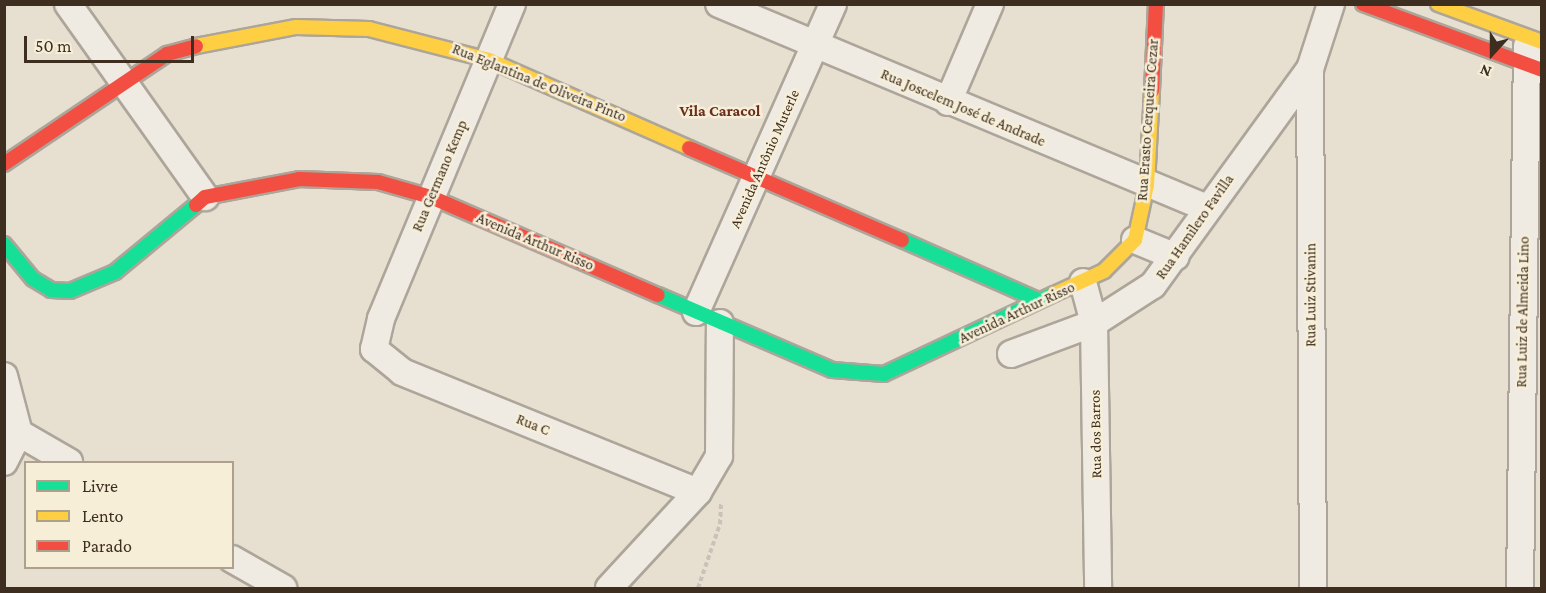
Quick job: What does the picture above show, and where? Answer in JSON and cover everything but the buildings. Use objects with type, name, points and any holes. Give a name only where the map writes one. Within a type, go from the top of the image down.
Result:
[{"type":"street","points":[[68,4],[206,197]]},
{"type":"street","name":"Rua Germano Kemp","points":[[374,349],[431,197],[512,4]]},
{"type":"street","name":"Rua Joscelem José de Andrade","points":[[719,4],[948,102],[1207,208]]},
{"type":"street","name":"Avenida Antônio Muterle","points":[[696,312],[816,46],[832,4]]},
{"type":"street","points":[[948,102],[990,4]]},
{"type":"street","name":"Rua Erasto Cerqueira Cezar","points":[[1083,282],[1119,261],[1135,240],[1147,185],[1156,4]]},
{"type":"street","name":"Rua Luiz Stivanin","points":[[1313,588],[1310,69],[1331,4]]},
{"type":"street","points":[[1362,4],[1534,67]]},
{"type":"street","points":[[1438,4],[1535,39]]},
{"type":"street","name":"Rua Eglantina de Oliveira Pinto","points":[[4,164],[122,80],[177,51],[296,27],[369,29],[489,60],[759,174],[1038,300]]},
{"type":"street","name":"Rua Luiz de Almeida Lino","points":[[1520,588],[1535,39]]},
{"type":"street","name":"Rua Hamilero Favilla","points":[[1011,354],[1094,323],[1153,285],[1176,257],[1207,208],[1310,69]]},
{"type":"street","name":"Avenida Arthur Risso","points":[[4,244],[33,279],[51,290],[70,291],[115,272],[206,197],[299,179],[378,182],[431,197],[832,370],[859,375],[911,364],[1038,300],[1083,282]]},
{"type":"street","points":[[1135,240],[1176,257]]},
{"type":"street","name":"Rua dos Barros","points":[[1083,282],[1094,323],[1098,588]]},
{"type":"street","points":[[609,588],[709,494],[719,456],[720,323]]},
{"type":"street","name":"Rua C","points":[[374,349],[402,372],[709,494]]},
{"type":"street","points":[[4,376],[19,433],[4,462]]},
{"type":"street","points":[[19,433],[67,461]]},
{"type":"street","points":[[234,560],[283,588]]},
{"type":"path","points":[[699,588],[720,524],[709,494]]},
{"type":"traffic: fast","points":[[4,244],[33,279],[51,290],[70,291],[115,272],[196,205]]},
{"type":"traffic: fast","points":[[902,240],[1038,300]]},
{"type":"traffic: fast","points":[[658,295],[832,370],[884,374],[1054,294]]},
{"type":"traffic: slow","points":[[1438,4],[1542,42]]},
{"type":"traffic: slow","points":[[196,46],[296,27],[369,29],[489,60],[689,148]]},
{"type":"traffic: slow","points":[[1054,294],[1104,271],[1135,240],[1147,185],[1152,91]]},
{"type":"traffic: jam","points":[[1152,91],[1156,4]]},
{"type":"traffic: jam","points":[[1363,4],[1542,70]]},
{"type":"traffic: jam","points":[[4,164],[167,54],[196,46]]},
{"type":"traffic: jam","points":[[689,148],[902,240]]},
{"type":"traffic: jam","points":[[196,205],[205,197],[299,179],[378,182],[431,197],[658,295]]},
{"type":"district","name":"Vila Caracol","points":[[720,111]]}]
